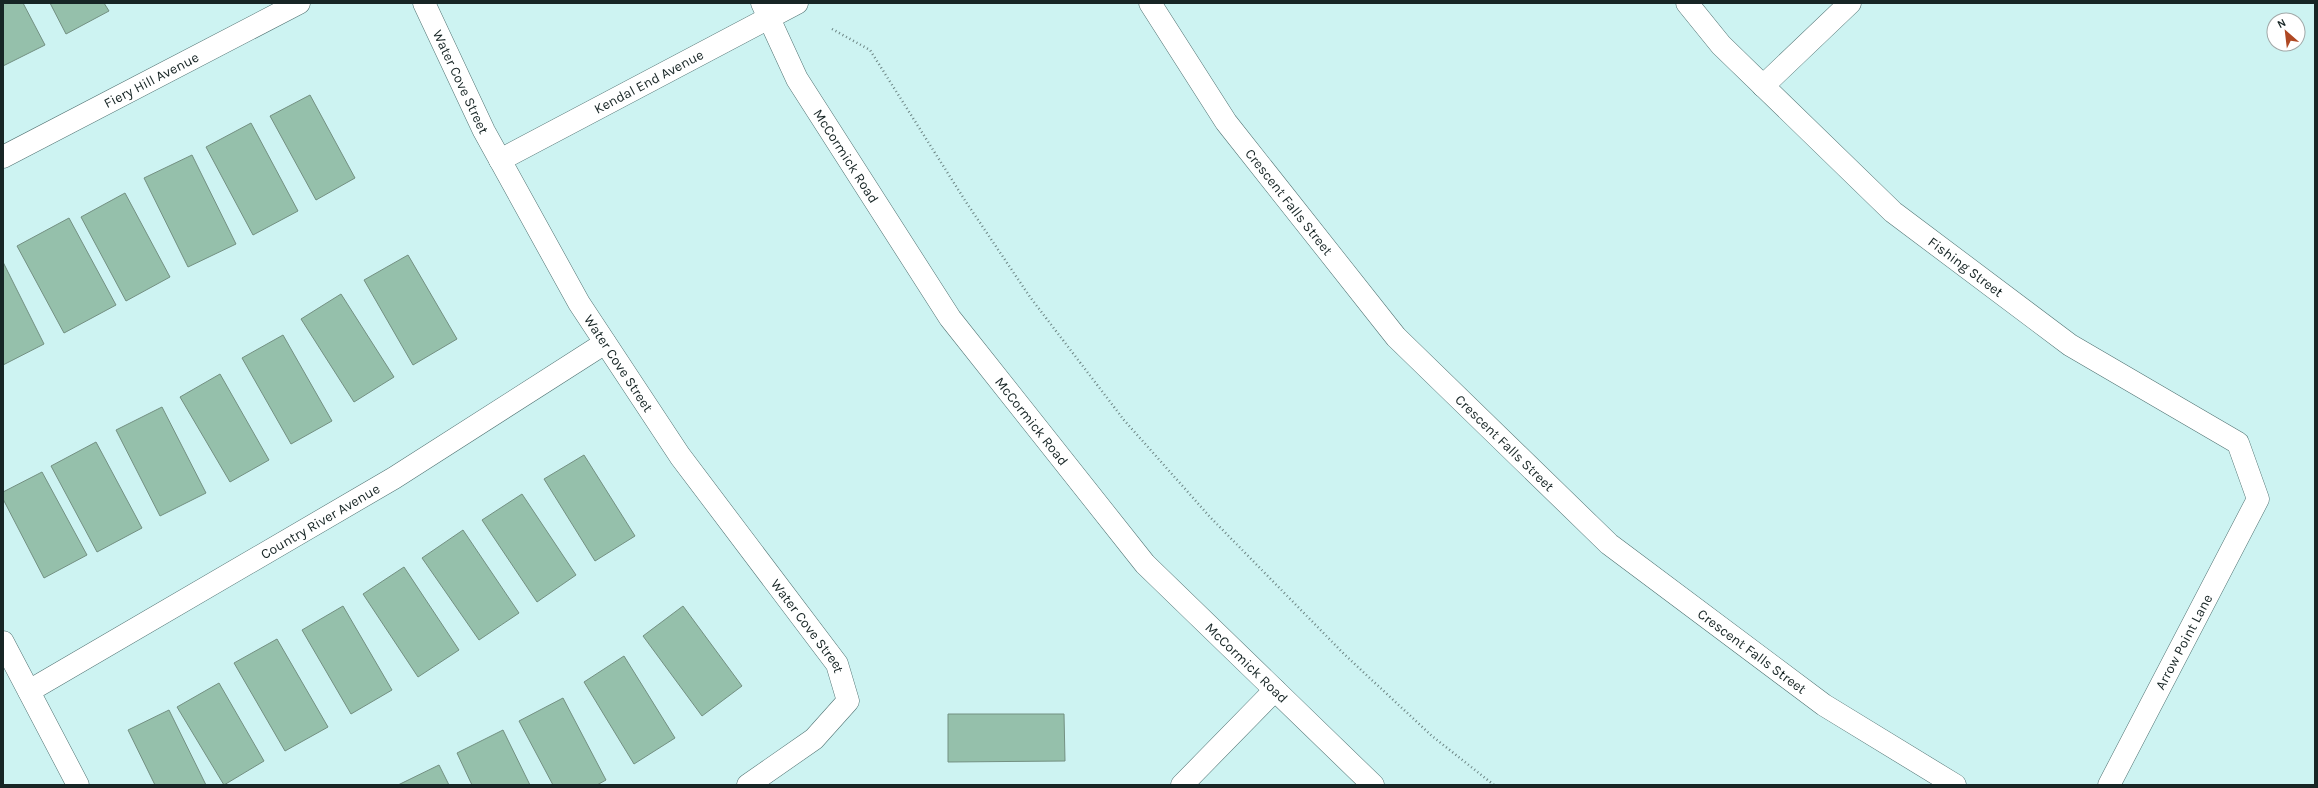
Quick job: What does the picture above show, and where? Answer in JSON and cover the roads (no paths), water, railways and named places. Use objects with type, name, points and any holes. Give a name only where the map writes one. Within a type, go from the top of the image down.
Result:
[{"type":"street","name":"Fiery Hill Avenue","points":[[3,157],[299,3]]},
{"type":"street","name":"Water Cove Street","points":[[424,3],[484,131],[579,303],[680,456],[837,664],[848,701],[814,739],[748,785]]},
{"type":"street","name":"Kendal End Avenue","points":[[500,160],[765,10],[797,3]]},
{"type":"street","name":"Crescent Falls Street","points":[[1150,3],[1226,122],[1396,337],[1609,544],[1824,705],[1955,785]]},
{"type":"street","name":"Fishing Street","points":[[1687,3],[1721,45],[1893,212],[2070,345],[2238,443],[2258,499]]},
{"type":"street","points":[[1764,86],[1850,3]]},
{"type":"street","name":"McCormick Road","points":[[765,10],[797,79],[950,318],[1145,564],[1373,785]]},
{"type":"street","name":"Country River Avenue","points":[[29,691],[394,478],[605,343]]},
{"type":"street","name":"Arrow Point Lane","points":[[2109,785],[2258,499]]},
{"type":"street","points":[[3,642],[78,785]]},
{"type":"street","points":[[1182,785],[1275,690]]}]
